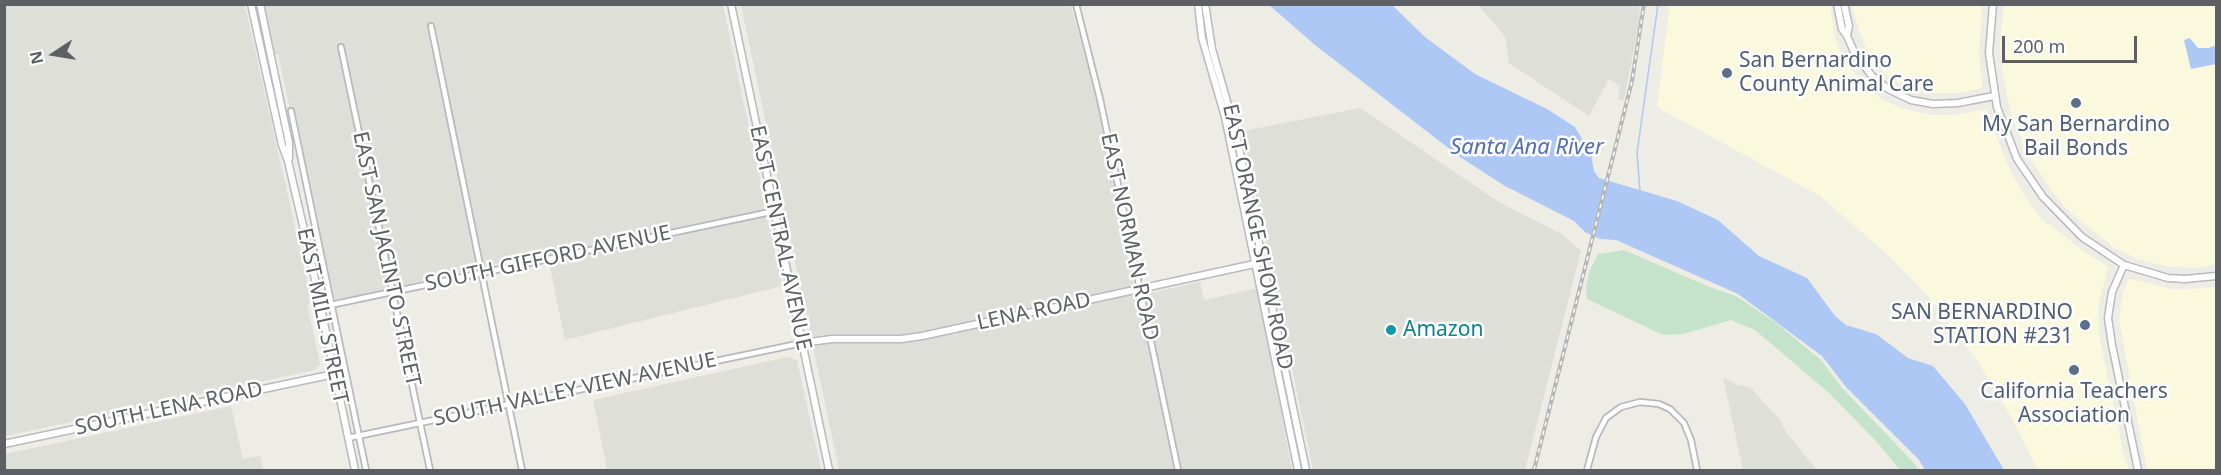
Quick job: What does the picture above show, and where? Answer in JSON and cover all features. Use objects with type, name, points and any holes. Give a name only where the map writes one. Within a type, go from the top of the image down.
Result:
[{"type":"street","name":"EAST MILL STREET","points":[[251,4],[321,307],[355,471]]},
{"type":"street","name":"EAST MILL STREET","points":[[260,4],[289,143],[288,161]]},
{"type":"street","name":"EAST CENTRAL AVENUE","points":[[731,4],[829,471]]},
{"type":"street","name":"EAST NORMAN ROAD","points":[[1076,4],[1100,99],[1178,471]]},
{"type":"street","name":"EAST ORANGE SHOW ROAD","points":[[1198,4],[1202,38],[1225,117],[1298,471]]},
{"type":"street","name":"EAST ORANGE SHOW ROAD","points":[[1205,4],[1210,37],[1233,121],[1306,471]]},
{"type":"street","points":[[1837,4],[1842,29],[1854,54],[1872,76],[1888,88],[1905,97],[1922,102],[1945,104],[1994,96]]},
{"type":"street","points":[[1844,4],[1849,26],[1847,36]]},
{"type":"street","points":[[1993,4],[1989,53],[1994,96],[2013,150],[2043,197],[2082,237],[2124,265],[2168,278],[2217,276]]},
{"type":"street","points":[[430,26],[522,471]]},
{"type":"street","name":"EAST SAN JACINTO STREET","points":[[341,47],[430,471]]},
{"type":"street","points":[[1215,83],[1222,80]]},
{"type":"street","points":[[291,111],[366,471]]},
{"type":"street","points":[[1242,201],[1250,200]]},
{"type":"street","name":"SOUTH GIFFORD AVENUE","points":[[321,307],[775,211]]},
{"type":"street","name":"LENA ROAD","points":[[802,343],[832,339],[901,339],[922,336],[1263,262]]},
{"type":"street","points":[[2124,265],[2112,292],[2108,318],[2138,471]]},
{"type":"street","name":"SOUTH VALLEY VIEW AVENUE","points":[[348,438],[802,343]]},
{"type":"street","name":"SOUTH LENA ROAD","points":[[4,444],[334,374]]},
{"type":"street","points":[[1587,471],[1601,426],[1606,418],[1616,409],[1640,402],[1659,404],[1670,409],[1684,423],[1697,471]]},
{"type":"shaded area","points":[[4,5],[245,5],[312,302],[307,304],[320,364],[315,370],[5,436]]},
{"type":"shaded area","points":[[263,5],[723,5],[765,203],[763,207],[769,222],[782,286],[565,340],[547,253],[337,300],[334,297],[294,109],[290,109],[278,54],[274,55]]},
{"type":"shaded area","points":[[741,5],[1071,5],[1095,91],[1136,296],[1200,282],[1204,300],[1258,288],[1292,470],[839,470]]},
{"type":"shaded area","points":[[1478,5],[1639,5],[1640,18],[1624,100],[1618,99],[1620,86],[1609,79],[1589,116],[1509,63],[1505,36]]},
{"type":"shaded area","points":[[1670,5],[1830,5],[1835,38],[1842,56],[1868,87],[1881,99],[1901,108],[1931,115],[1957,115],[1986,109],[2010,171],[2029,203],[2046,224],[2050,224],[2079,248],[2108,267],[2098,307],[2099,335],[2124,456],[2129,470],[2038,470],[2014,422],[1978,362],[1927,295],[1890,257],[1820,196],[1657,107]]},
{"type":"shaded area","points":[[1852,5],[1982,5],[1979,54],[1981,88],[1962,93],[1930,93],[1909,88],[1895,80],[1881,70],[1869,55]]},
{"type":"shaded area","points":[[2004,5],[2216,5],[2216,265],[2192,268],[2165,266],[2137,259],[2115,248],[2066,208],[2028,155],[2011,113],[2002,70],[2000,44]]},
{"type":"shaded area","points":[[1360,108],[1499,202],[1562,234],[1581,251],[1525,470],[1313,470],[1243,131]]},
{"type":"shaded area","points":[[1624,250],[1736,296],[1776,323],[1821,360],[1843,389],[1915,464],[1918,470],[1900,470],[1876,441],[1829,393],[1755,330],[1731,320],[1683,334],[1663,335],[1587,299],[1586,288],[1589,272],[1598,254]]},
{"type":"shaded area","points":[[2128,280],[2176,290],[2216,287],[2216,470],[2147,470],[2119,319],[2123,293]]},
{"type":"shaded area","points":[[787,357],[797,360],[821,470],[607,470],[593,400]]},
{"type":"shaded area","points":[[1723,377],[1737,385],[1750,387],[1780,420],[1786,432],[1817,470],[1743,470]]},
{"type":"shaded area","points":[[231,406],[243,459],[260,456],[263,470],[5,470],[5,454]]},
{"type":"water","name":"Santa Ana River","points":[[1269,5],[1392,5],[1425,37],[1475,74],[1547,109],[1575,127],[1591,154],[1594,171],[1599,178],[1677,201],[1718,220],[1759,256],[1807,278],[1835,316],[1846,325],[1876,334],[1908,358],[1933,366],[1965,404],[2004,470],[1925,470],[1919,460],[1846,387],[1822,356],[1738,294],[1616,240],[1600,239],[1585,232],[1574,221],[1505,186],[1460,157],[1315,45]]},
{"type":"water","points":[[2190,38],[2198,48],[2209,48],[2216,45],[2216,64],[2191,69],[2184,40]]},
{"type":"waterway","points":[[1640,191],[1637,153],[1658,4]]},
{"type":"railway","points":[[1534,470],[1632,81],[1644,4]]},
{"type":"place","name":"San Bernardino County Animal Care","points":[[1727,73]]},
{"type":"place","name":"My San Bernardino Bail Bonds","points":[[2076,103]]},
{"type":"place","name":"SAN BERNARDINO STATION #231","points":[[2085,325]]},
{"type":"place","name":"Amazon","points":[[1391,330]]},
{"type":"place","name":"California Teachers Association","points":[[2074,370]]}]
